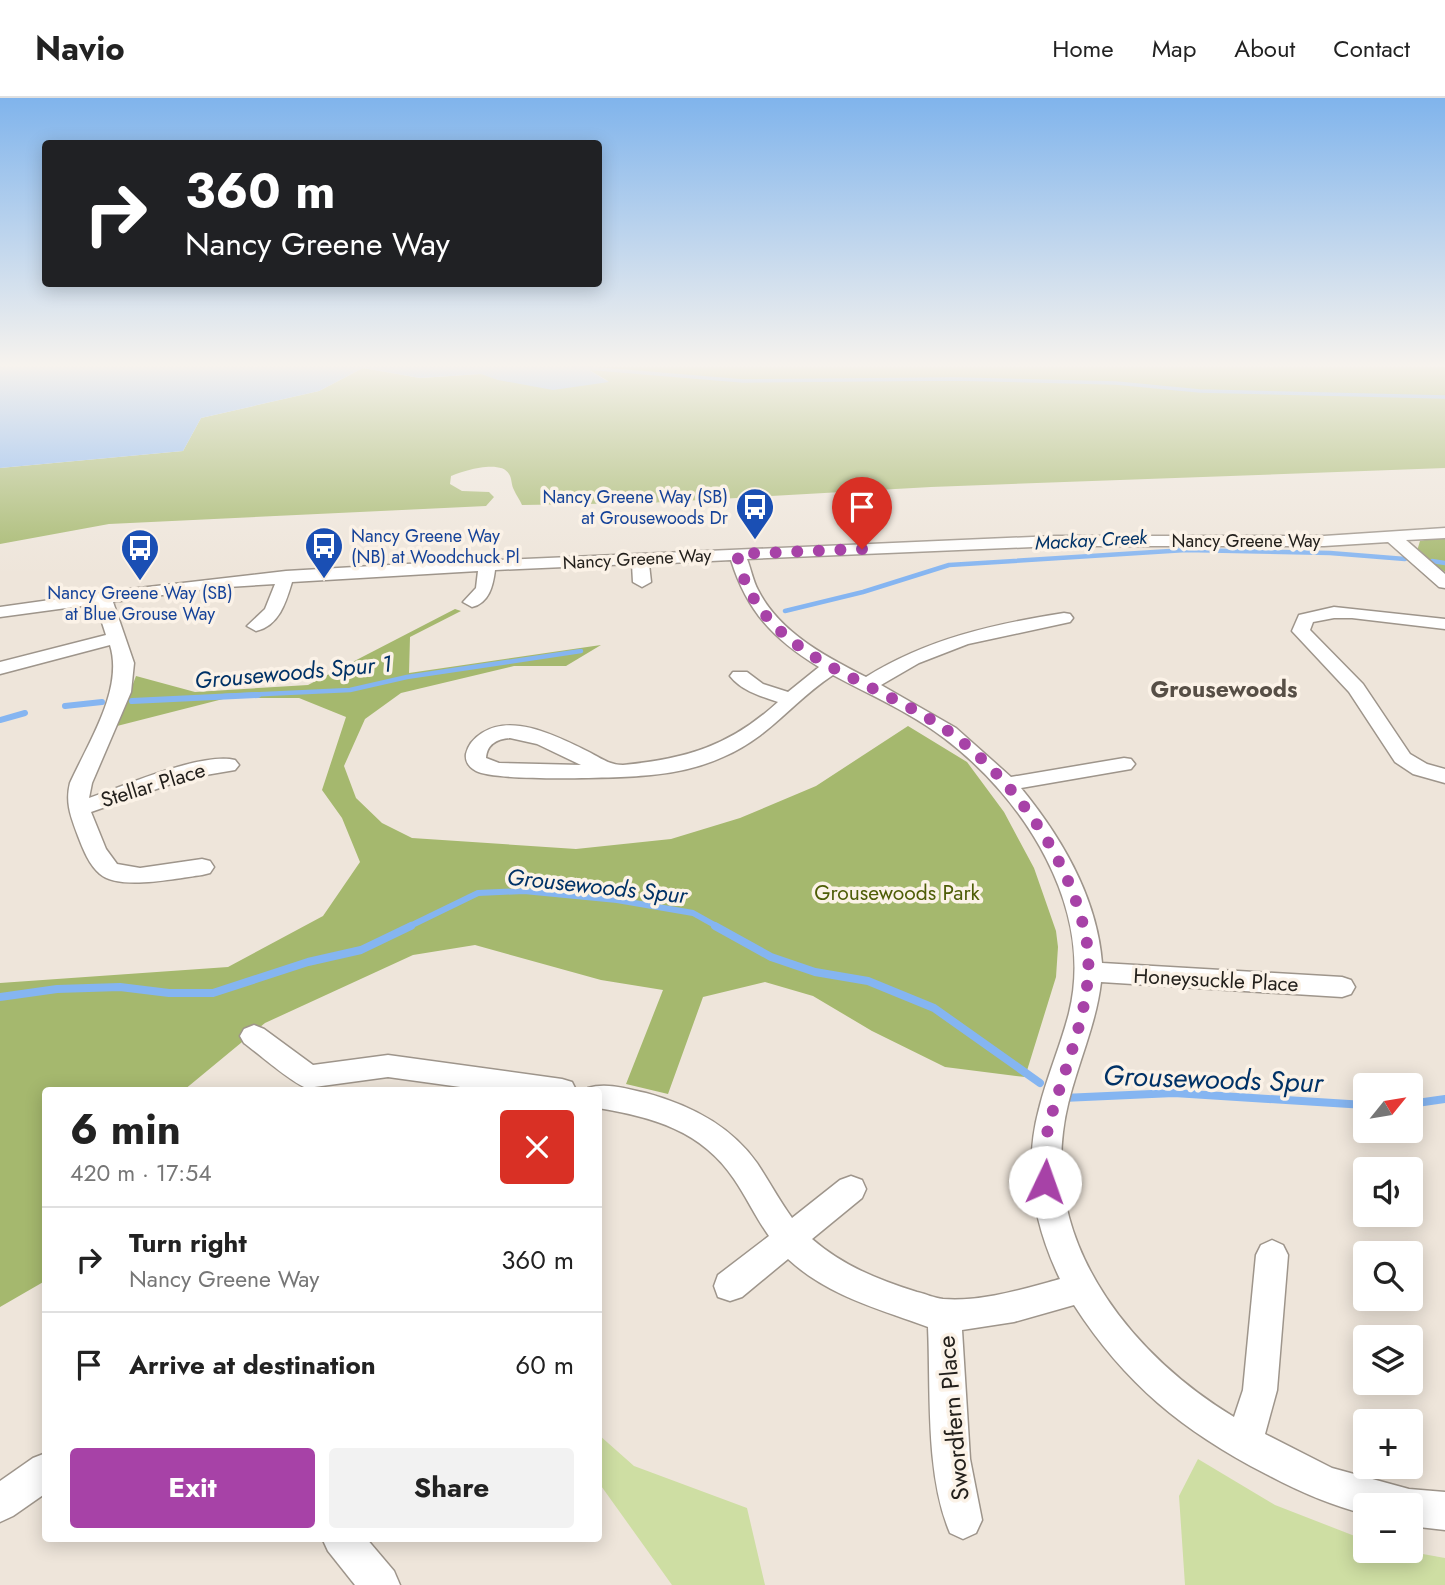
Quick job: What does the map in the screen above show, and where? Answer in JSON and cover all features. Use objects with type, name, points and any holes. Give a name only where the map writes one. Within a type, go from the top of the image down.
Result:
[{"type":"street","name":"Nancy Greene Way","points":[[0,612],[107,596],[286,576],[1055,541],[1217,542],[1445,533]]},
{"type":"street","points":[[1392,537],[1445,583]]},
{"type":"street","points":[[737,554],[746,586],[767,618],[783,636],[832,667],[911,708],[948,731],[1007,784],[1049,841],[1071,892],[1086,937],[1089,972],[1048,1132],[1045,1182],[1059,1242],[1081,1288],[1146,1371],[1196,1413],[1244,1443],[1322,1483],[1359,1493]]},
{"type":"street","points":[[640,558],[642,582]]},
{"type":"street","points":[[472,602],[484,589],[487,566]]},
{"type":"street","points":[[257,626],[271,617],[276,609],[286,576]]},
{"type":"street","points":[[107,596],[104,603],[125,663],[121,692],[81,783],[79,808],[94,851],[109,870],[141,876],[202,867]]},
{"type":"street","points":[[1445,624],[1410,623],[1332,612],[1313,614],[1301,624],[1301,631],[1308,641],[1356,688],[1373,710],[1402,758],[1420,769],[1445,776]]},
{"type":"street","points":[[867,685],[897,667],[952,642],[997,629],[1064,618]]},
{"type":"street","points":[[0,668],[117,638]]},
{"type":"street","points":[[607,770],[511,730],[488,736],[475,752],[476,760],[485,766],[499,769],[638,772],[692,761],[741,741],[832,667]]},
{"type":"street","points":[[740,676],[756,688],[791,700]]},
{"type":"street","points":[[1007,784],[1124,764]]},
{"type":"street","name":"Stellar Place","points":[[79,808],[184,772],[228,765]]},
{"type":"street","name":"Honeysuckle Place","points":[[1089,972],[1342,987]]},
{"type":"street","points":[[254,1036],[297,1066],[307,1077],[388,1066],[540,1087]]},
{"type":"street","points":[[602,1097],[646,1103],[687,1118],[716,1138],[739,1163],[789,1238],[819,1264],[854,1285],[900,1303],[943,1315],[1013,1306],[1081,1288]]},
{"type":"street","points":[[730,1286],[850,1189]]},
{"type":"street","points":[[1244,1443],[1261,1390],[1272,1255]]},
{"type":"street","name":"Swordfern Place","points":[[943,1315],[951,1459],[963,1520]]},
{"type":"street","points":[[0,1503],[42,1474]]},
{"type":"street","points":[[1423,1508],[1445,1511]]},
{"type":"street","points":[[344,1542],[380,1585]]},
{"type":"green space","points":[[191,436],[1445,436],[1445,468],[931,487],[646,503],[522,505],[509,474],[498,467],[490,467],[451,476],[450,484],[462,491],[489,492],[494,497],[486,506],[109,524],[0,544],[0,468],[183,451]]},
{"type":"green space","points":[[1445,536],[1445,572],[1417,551],[1420,541]]},
{"type":"green space","name":"Grousewoods Park","points":[[455,609],[461,611],[410,637],[409,673],[601,645],[566,666],[514,666],[401,693],[365,719],[344,766],[356,798],[382,823],[412,838],[576,849],[671,839],[740,818],[816,786],[908,726],[967,762],[1004,812],[1034,868],[1056,931],[1056,977],[1025,1077],[945,1067],[872,1031],[813,996],[765,982],[703,997],[668,1094],[626,1084],[663,990],[601,980],[475,945],[413,955],[265,1023],[188,1087],[42,1087],[42,1283],[0,1307],[0,983],[228,967],[323,916],[360,862],[342,818],[322,790],[346,717],[299,698],[227,698],[117,726],[136,676],[195,692],[308,685]]},
{"type":"green space","points":[[602,1438],[634,1466],[747,1508],[765,1585],[672,1585],[602,1487]]},
{"type":"green space","points":[[1198,1459],[1275,1505],[1353,1535],[1353,1563],[1423,1563],[1423,1554],[1445,1558],[1445,1585],[1185,1585],[1179,1496]]},
{"type":"water","points":[[0,436],[191,436],[183,451],[0,468]]},
{"type":"waterway","name":"Mackay Creek","points":[[785,611],[863,592],[949,565],[1186,550],[1330,553],[1405,559]]},
{"type":"waterway","name":"Mackay Creek","points":[[1432,561],[1445,563]]},
{"type":"waterway","name":"Grousewoods Spur 1","points":[[224,696],[350,690],[407,677],[581,651]]},
{"type":"waterway","name":"Grousewoods Spur 1","points":[[132,701],[258,695]]},
{"type":"waterway","name":"Grousewoods Spur 1","points":[[65,706],[102,702]]},
{"type":"waterway","name":"Grousewoods Spur 1","points":[[0,720],[25,713]]},
{"type":"waterway","name":"Grousewoods Spur","points":[[408,927],[478,893],[524,891],[617,900],[693,913],[718,927]]},
{"type":"waterway","name":"Grousewoods Spur","points":[[0,997],[57,989],[120,987],[169,993],[213,993],[308,962],[361,950],[411,926]]},
{"type":"waterway","name":"Grousewoods Spur","points":[[715,926],[771,957],[815,972],[868,981],[934,1008],[1040,1083]]},
{"type":"waterway","name":"Grousewoods Spur","points":[[1063,1098],[1174,1093],[1353,1104]]},
{"type":"waterway","name":"Grousewoods Spur","points":[[1423,1102],[1445,1099]]},
{"type":"place","name":"Nancy Greene Way (SB) at Grousewoods Dr","points":[[755,541]]},
{"type":"place","name":"Nancy Greene Way (NB) at Woodchuck Pl","points":[[324,580]]},
{"type":"place","name":"Nancy Greene Way (SB) at Blue Grouse Way","points":[[140,582]]},
{"type":"district","name":"Grousewoods","points":[[1224,689]]},
{"type":"route","points":[[862,549],[737,554],[746,586],[755,604],[783,636],[832,667],[911,708],[948,731],[1007,784],[1049,841],[1071,892],[1086,937],[1089,972],[1080,1017],[1048,1132],[1045,1182]]}]
